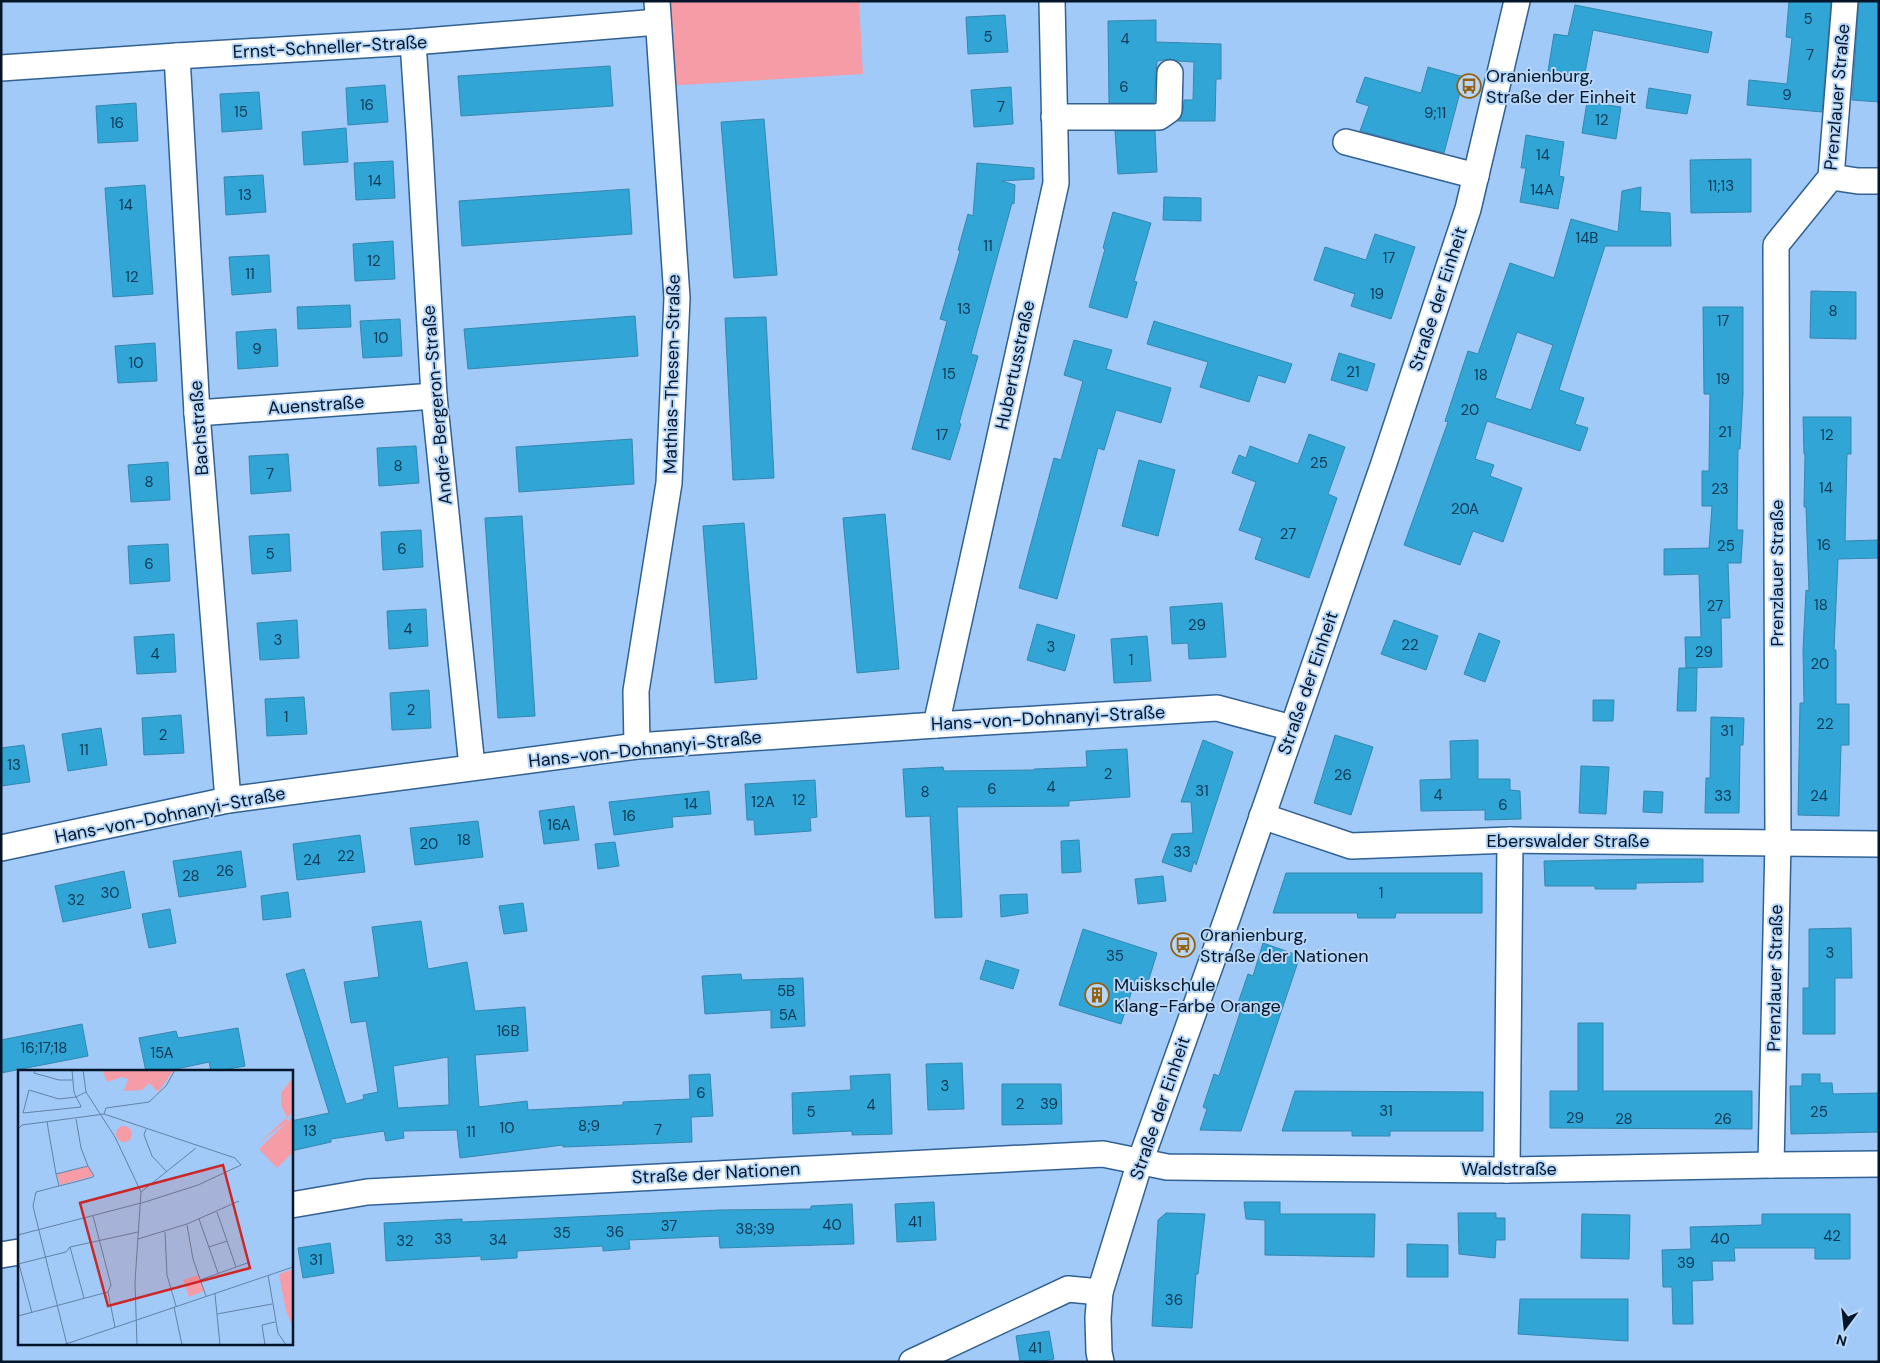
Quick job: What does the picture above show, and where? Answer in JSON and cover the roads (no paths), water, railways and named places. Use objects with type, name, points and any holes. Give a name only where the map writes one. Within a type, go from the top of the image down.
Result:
[{"type":"street","name":"Hubertusstraße","points":[[936,724],[1056,182],[1052,1]]},
{"type":"street","name":"Straße der Einheit","points":[[1101,1362],[1098,1326],[1100,1292],[1140,1162],[1394,435],[1468,209],[1517,1]]},
{"type":"street","name":"Prenzlauer Straße","points":[[1771,1164],[1778,841],[1776,245],[1831,177],[1846,1]]},
{"type":"street","name":"Ernst-Schneller-Straße","points":[[1,68],[412,42],[658,11]]},
{"type":"street","name":"Mathias-Thesen-Straße","points":[[637,746],[636,691],[669,483],[677,298],[658,11]]},
{"type":"street","name":"André-Bergeron-Straße","points":[[412,42],[420,132],[434,396],[472,767]]},
{"type":"street","name":"Bachstraße","points":[[177,56],[197,413],[228,800]]},
{"type":"street","points":[[1054,117],[1160,117],[1170,110],[1170,73]]},
{"type":"street","points":[[1346,142],[1476,176]]},
{"type":"street","points":[[1831,177],[1879,181]]},
{"type":"street","name":"Auenstraße","points":[[197,413],[434,396]]},
{"type":"street","name":"Hans-von-Dohnanyi-Straße","points":[[1,848],[228,800],[637,746],[936,724],[1217,708],[1292,728]]},
{"type":"street","name":"Eberswalder Straße","points":[[1262,816],[1351,846],[1510,840],[1778,841],[1879,844]]},
{"type":"street","points":[[1507,1170],[1510,840]]},
{"type":"street","name":"Straße der Nationen","points":[[292,1205],[367,1192],[862,1165],[1103,1154],[1140,1162]]},
{"type":"street","name":"Waldstraße","points":[[1140,1162],[1167,1167],[1507,1170],[1771,1164],[1879,1164]]},
{"type":"street","points":[[1,1254],[18,1252]]},
{"type":"street","points":[[912,1362],[1068,1289],[1100,1292]]},
{"type":"place","name":"Oranienburg, Straße der Einheit","points":[[1469,86]]},
{"type":"place","name":"Oranienburg, Straße der Nationen","points":[[1183,945]]},
{"type":"place","name":"Muiskschule Klang-Farbe Orange","points":[[1097,995]]}]
